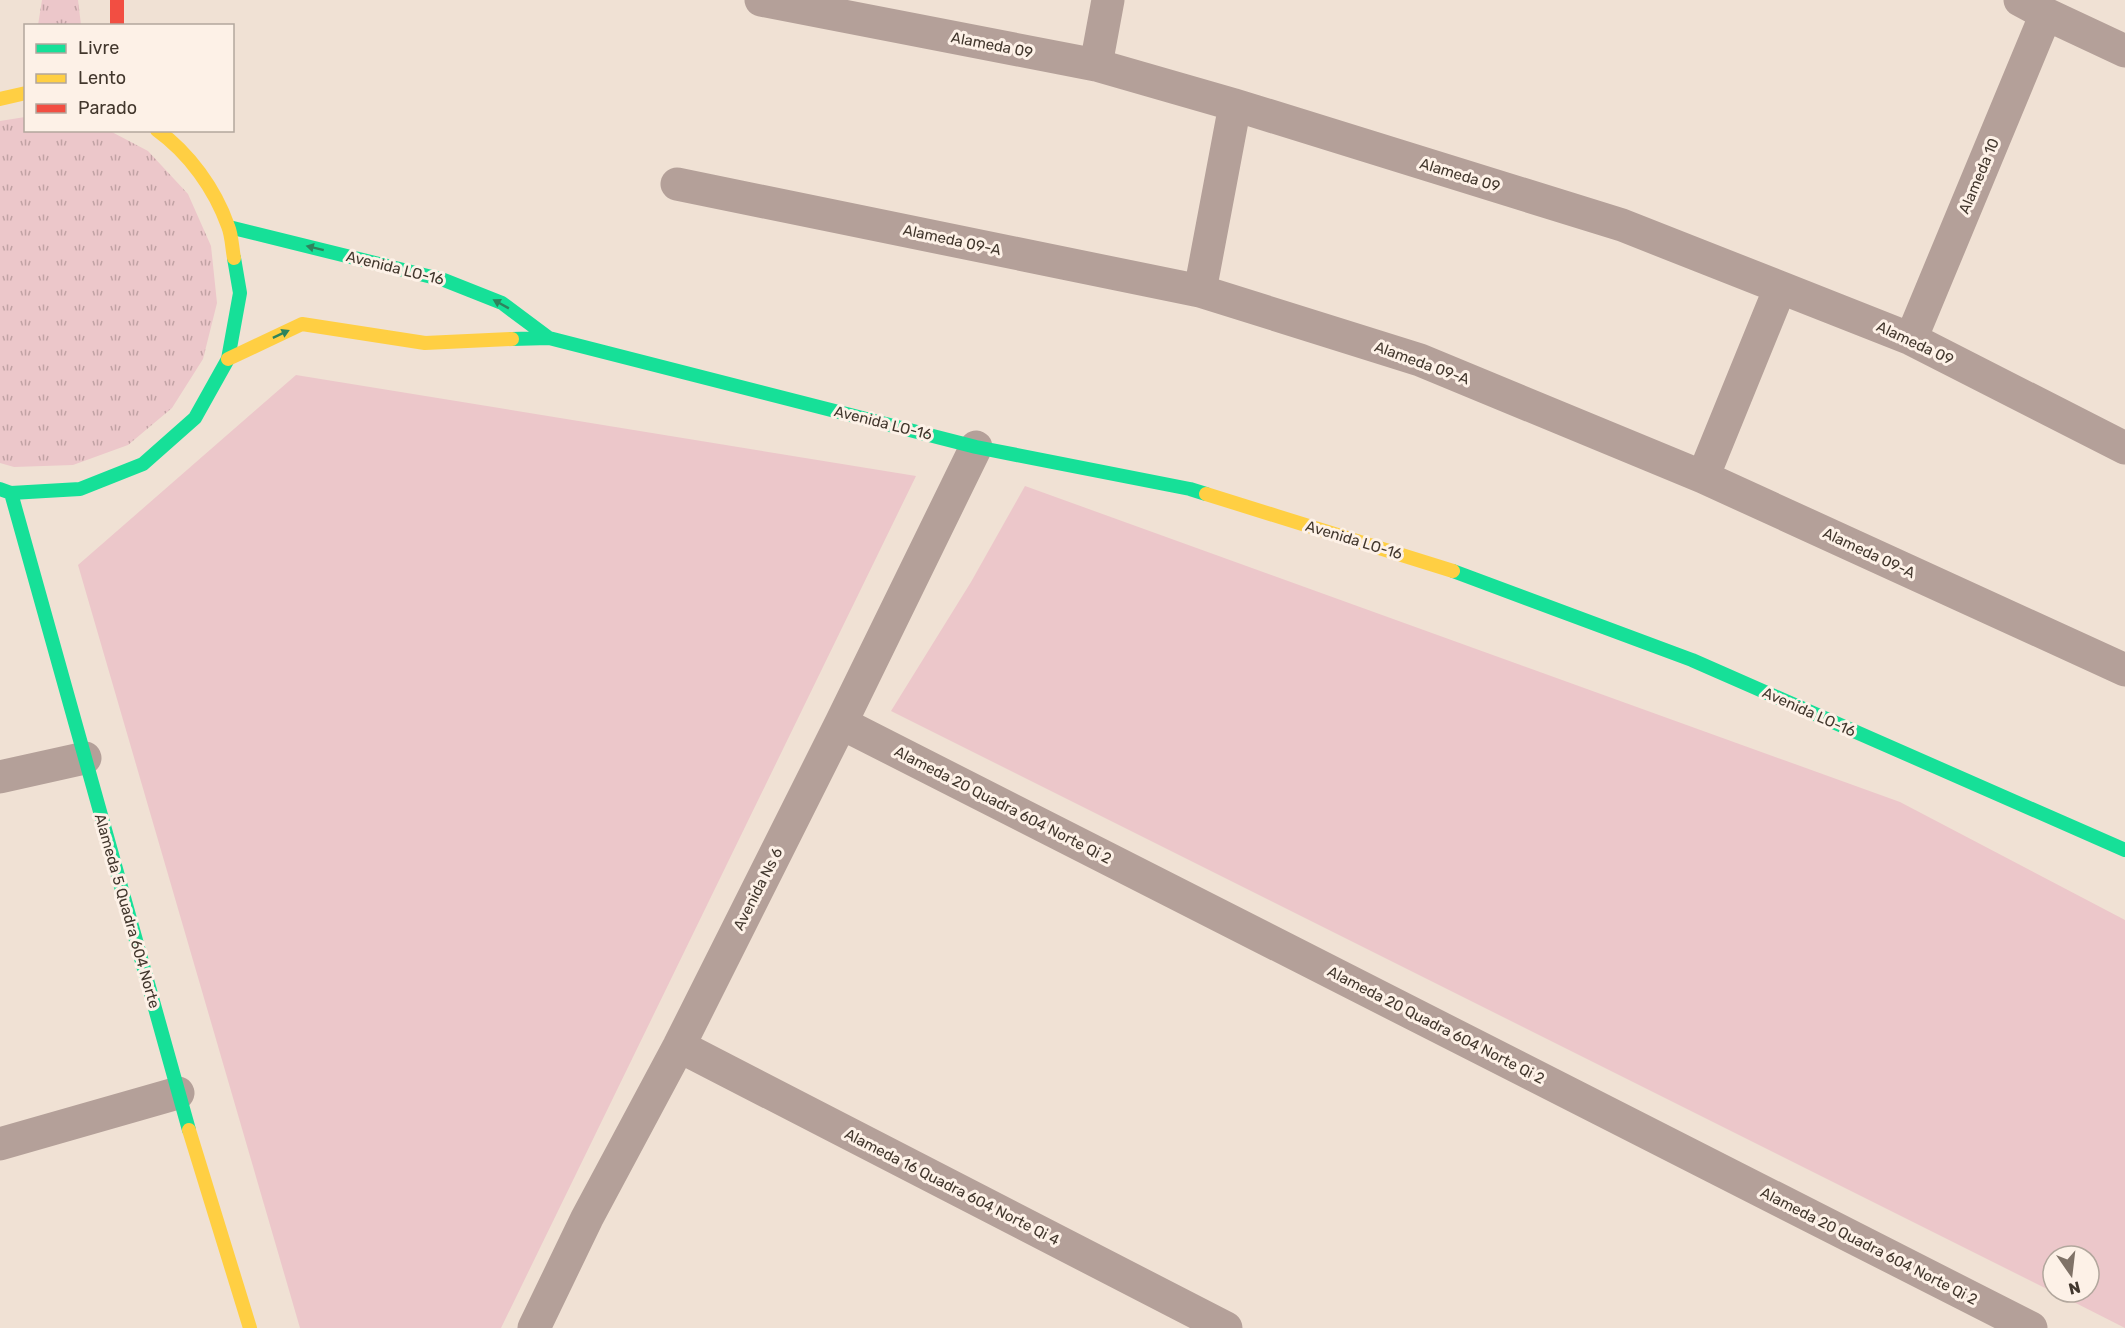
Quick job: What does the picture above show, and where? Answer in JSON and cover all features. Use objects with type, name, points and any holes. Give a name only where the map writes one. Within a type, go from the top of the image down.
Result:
[{"type":"street","points":[[117,0],[117,24]]},
{"type":"street","name":"Alameda 09","points":[[761,0],[1096,65],[1235,105],[1622,225],[1911,339],[2125,448]]},
{"type":"street","points":[[1096,65],[1108,0]]},
{"type":"street","points":[[2033,7],[2125,51]]},
{"type":"street","name":"Alameda 10","points":[[1911,339],[2033,7]]},
{"type":"street","points":[[0,99],[24,93]]},
{"type":"street","points":[[1200,291],[1235,105]]},
{"type":"street","points":[[6,491],[80,489],[143,464],[195,418],[228,359],[240,293],[229,227],[206,180],[171,140],[160,132]]},
{"type":"street","name":"Alameda 09-A","points":[[677,184],[1200,291],[1420,360],[1703,477],[2125,670]]},
{"type":"street","name":"Avenida LO-16","points":[[229,227],[444,280],[502,303],[549,338]]},
{"type":"street","points":[[1703,477],[1780,288]]},
{"type":"street","name":"Avenida LO-16","points":[[228,359],[302,324],[425,343],[549,338],[975,447],[1190,489],[1447,569],[1692,660],[2125,850]]},
{"type":"street","name":"Avenida Ns 6","points":[[534,1328],[587,1218],[679,1046],[841,723],[975,447]]},
{"type":"street","name":"Alameda 5 Quadra 604 Norte","points":[[6,491],[85,758],[178,1093],[250,1328]]},
{"type":"street","name":"Alameda 20 Quadra 604 Norte Qi 2","points":[[841,723],[2031,1328]]},
{"type":"street","points":[[0,777],[85,758]]},
{"type":"street","name":"Alameda 16 Quadra 604 Norte Qi 4","points":[[679,1046],[1226,1328]]},
{"type":"street","points":[[0,1144],[178,1093]]},
{"type":"green space","points":[[42,0],[78,0],[81,24],[38,24]]},
{"type":"green space","points":[[24,117],[24,132],[112,132],[148,151],[188,194],[211,246],[217,303],[203,359],[172,408],[128,445],[73,465],[14,467],[0,463],[0,121]]},
{"type":"green space","points":[[296,375],[916,476],[501,1328],[300,1328],[78,565]]},
{"type":"green space","points":[[1025,486],[1900,802],[2125,920],[2125,1328],[2078,1304],[2101,1304],[2101,1244],[2041,1244],[2041,1286],[891,711],[971,582]]},
{"type":"traffic: fast","points":[[229,227],[444,280],[502,303],[549,338]]},
{"type":"traffic: fast","points":[[0,489],[11,493],[80,489],[143,464],[195,418],[228,359],[240,293],[234,258]]},
{"type":"traffic: fast","points":[[512,339],[549,338],[976,447],[1206,494]]},
{"type":"traffic: fast","points":[[11,493],[189,1130]]},
{"type":"traffic: fast","points":[[1453,571],[1692,660],[2125,850]]},
{"type":"traffic: slow","points":[[0,99],[24,93]]},
{"type":"traffic: slow","points":[[160,132],[180,150],[208,185],[228,226],[234,258]]},
{"type":"traffic: slow","points":[[228,359],[302,324],[425,343],[512,339]]},
{"type":"traffic: slow","points":[[1206,494],[1453,571]]},
{"type":"traffic: slow","points":[[189,1130],[250,1328]]},
{"type":"traffic: jam","points":[[117,0],[117,24]]}]
